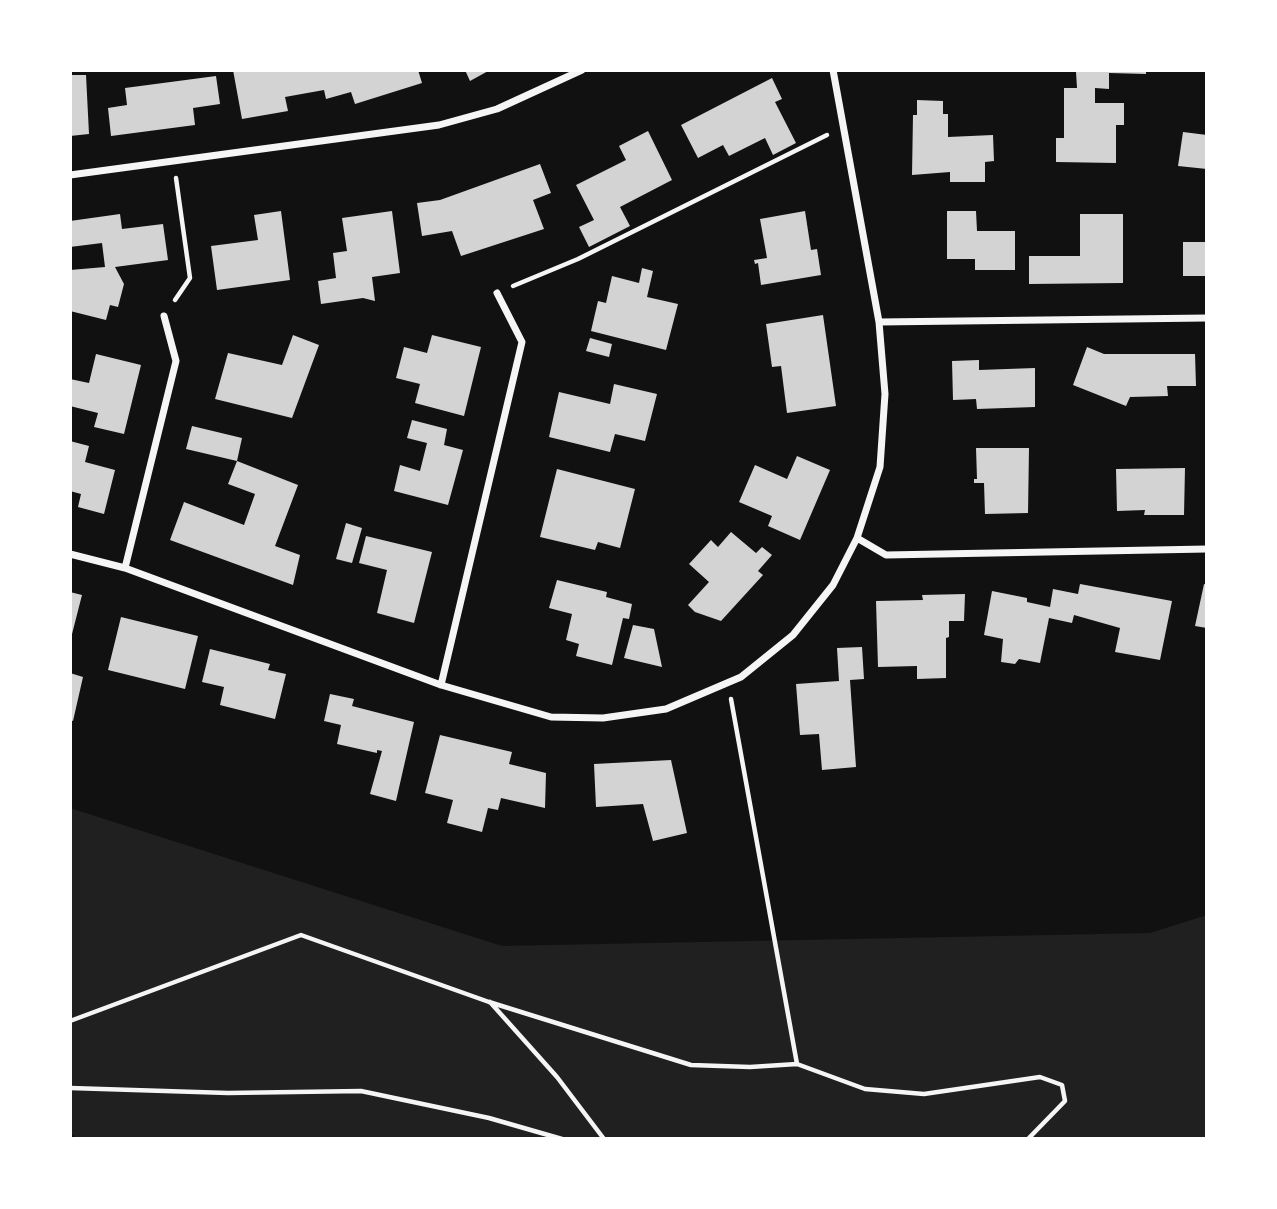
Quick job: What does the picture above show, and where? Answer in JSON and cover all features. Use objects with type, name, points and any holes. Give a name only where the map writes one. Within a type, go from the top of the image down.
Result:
[{"type":"street","points":[[70,175],[439,125],[497,109],[582,70]]},
{"type":"street","points":[[70,554],[125,568],[441,685],[551,717],[603,718],[666,709],[741,677],[793,635],[833,585],[857,538],[880,467],[885,394],[879,322],[833,70]]},
{"type":"street","points":[[441,685],[522,342],[496,293]]},
{"type":"street","points":[[125,568],[176,361],[164,316]]},
{"type":"street","points":[[879,322],[1207,318]]},
{"type":"street","points":[[857,538],[886,555],[1207,549]]},
{"type":"path","points":[[496,293],[578,259],[844,127]]},
{"type":"path","points":[[164,316],[190,278],[174,160]]},
{"type":"path","points":[[728,682],[797,1064]]},
{"type":"path","points":[[70,1021],[301,935],[489,1002],[691,1065],[750,1067],[797,1064],[865,1089],[925,1094],[1040,1077],[1062,1085],[1065,1101],[1028,1139]]},
{"type":"path","points":[[489,1002],[557,1077],[604,1139]]},
{"type":"path","points":[[70,1088],[228,1093],[362,1091],[489,1118],[562,1139]]},
{"type":"shaded area","points":[[70,808],[502,946],[1150,933],[1207,915],[1207,1139],[78,1139],[70,1133]]},
{"type":"building","points":[[233,70],[418,70],[422,83],[355,104],[351,92],[326,99],[324,90],[285,97],[288,111],[242,119]]},
{"type":"building","points":[[465,70],[490,70],[470,81]]},
{"type":"building","points":[[1146,70],[1146,74],[1109,73],[1109,89],[1095,88],[1095,103],[1124,103],[1124,125],[1116,125],[1116,163],[1056,162],[1056,138],[1064,138],[1064,88],[1077,88],[1076,72]]},
{"type":"building","points":[[70,75],[86,75],[89,134],[70,136]]},
{"type":"building","points":[[216,76],[220,104],[193,108],[195,125],[111,136],[108,108],[127,105],[125,88]]},
{"type":"building","points":[[772,78],[782,99],[775,102],[796,143],[773,155],[765,138],[729,156],[723,145],[698,158],[681,125]]},
{"type":"building","points":[[917,100],[943,101],[943,114],[948,114],[948,137],[993,135],[994,161],[985,162],[985,182],[950,182],[950,172],[912,175],[913,115],[917,115]]},
{"type":"building","points":[[648,131],[672,180],[620,207],[630,226],[589,247],[579,227],[594,220],[576,185],[626,160],[619,146]]},
{"type":"building","points":[[1183,132],[1207,135],[1207,169],[1178,166]]},
{"type":"building","points":[[540,164],[551,193],[533,200],[544,229],[461,256],[452,231],[422,236],[417,203],[440,200]]},
{"type":"building","points":[[281,211],[290,280],[217,290],[211,246],[258,240],[254,215]]},
{"type":"building","points":[[392,211],[400,273],[372,277],[375,301],[363,298],[321,304],[318,281],[336,278],[333,253],[347,251],[342,218]]},
{"type":"building","points":[[805,211],[811,250],[817,249],[821,275],[761,285],[758,263],[755,264],[754,260],[767,258],[760,219]]},
{"type":"building","points":[[947,211],[976,211],[977,231],[1015,231],[1015,270],[975,270],[975,259],[947,259]]},
{"type":"building","points":[[120,214],[122,229],[163,224],[168,260],[115,267],[124,284],[118,307],[110,305],[106,320],[70,311],[70,270],[105,267],[102,243],[70,247],[70,221]]},
{"type":"building","points":[[1080,214],[1123,214],[1123,283],[1029,284],[1029,256],[1080,256]]},
{"type":"building","points":[[1183,242],[1207,242],[1207,276],[1183,276]]},
{"type":"building","points":[[642,268],[653,271],[647,297],[678,304],[666,350],[591,331],[598,301],[606,303],[612,276],[639,283]]},
{"type":"building","points":[[823,315],[836,406],[787,413],[781,366],[772,367],[766,324]]},
{"type":"building","points":[[293,335],[319,345],[292,418],[215,399],[228,353],[282,365]]},
{"type":"building","points":[[432,335],[481,347],[464,416],[415,403],[420,384],[396,378],[404,347],[427,353]]},
{"type":"building","points":[[590,338],[612,344],[609,357],[586,351]]},
{"type":"building","points":[[1087,347],[1104,354],[1195,354],[1196,386],[1167,386],[1168,396],[1130,397],[1126,406],[1073,385]]},
{"type":"building","points":[[96,354],[141,365],[124,434],[94,427],[98,413],[70,406],[70,379],[89,383]]},
{"type":"building","points":[[979,360],[979,370],[1035,368],[1035,407],[977,409],[976,399],[953,400],[952,361]]},
{"type":"building","points":[[614,384],[657,394],[645,441],[615,434],[610,452],[549,437],[559,392],[610,404]]},
{"type":"building","points":[[412,420],[447,429],[444,445],[463,450],[448,505],[394,491],[400,465],[420,471],[427,443],[407,438]]},
{"type":"building","points":[[192,426],[242,438],[237,461],[186,449]]},
{"type":"building","points":[[70,441],[89,446],[85,462],[115,470],[104,514],[78,507],[81,494],[70,491]]},
{"type":"building","points":[[976,448],[1029,448],[1028,513],[985,514],[984,483],[974,483],[974,479],[977,479]]},
{"type":"building","points":[[797,456],[830,470],[800,540],[768,526],[772,516],[739,502],[755,465],[787,479]]},
{"type":"building","points":[[237,461],[298,485],[275,546],[300,555],[293,585],[170,540],[184,502],[244,525],[255,494],[228,484]]},
{"type":"building","points":[[1185,468],[1184,515],[1144,515],[1145,510],[1117,511],[1116,469]]},
{"type":"building","points":[[557,469],[635,489],[620,548],[598,542],[595,550],[540,537]]},
{"type":"building","points":[[346,523],[362,528],[352,563],[336,559]]},
{"type":"building","points":[[731,532],[756,553],[762,547],[772,555],[758,571],[763,575],[721,621],[695,612],[688,605],[709,582],[689,564],[711,540],[718,547]]},
{"type":"building","points":[[366,536],[432,552],[414,623],[377,613],[387,570],[359,563]]},
{"type":"building","points":[[557,580],[607,592],[606,597],[632,604],[629,619],[623,618],[612,665],[576,656],[579,644],[566,640],[572,614],[549,608]]},
{"type":"building","points":[[1080,584],[1172,601],[1160,660],[1115,652],[1120,628],[1074,615],[1072,623],[1049,618],[1040,663],[1019,659],[1015,664],[1001,662],[1003,639],[984,635],[992,591],[1027,598],[1027,602],[1050,607],[1053,589],[1078,594]]},
{"type":"building","points":[[1204,584],[1207,585],[1207,628],[1195,626]]},
{"type":"building","points":[[70,592],[82,595],[71,638],[70,638]]},
{"type":"building","points":[[965,594],[964,621],[949,621],[949,637],[946,638],[946,678],[917,679],[917,666],[878,667],[876,601],[923,600],[922,595]]},
{"type":"building","points":[[121,617],[198,636],[185,689],[108,670]]},
{"type":"building","points":[[633,625],[654,629],[662,667],[624,658]]},
{"type":"building","points":[[862,647],[864,679],[850,680],[856,767],[822,770],[819,734],[800,735],[796,684],[839,681],[837,648]]},
{"type":"building","points":[[210,649],[270,664],[268,670],[286,674],[275,719],[220,705],[224,687],[202,682]]},
{"type":"building","points":[[70,673],[83,677],[73,721],[70,720]]},
{"type":"building","points":[[330,694],[354,699],[352,706],[414,722],[396,801],[370,794],[382,751],[377,750],[377,753],[337,744],[341,725],[324,721]]},
{"type":"building","points":[[440,735],[512,752],[509,764],[546,773],[545,808],[501,798],[498,810],[488,808],[482,832],[447,823],[453,800],[425,793]]},
{"type":"building","points":[[671,760],[687,833],[653,841],[643,804],[596,807],[594,764]]}]
